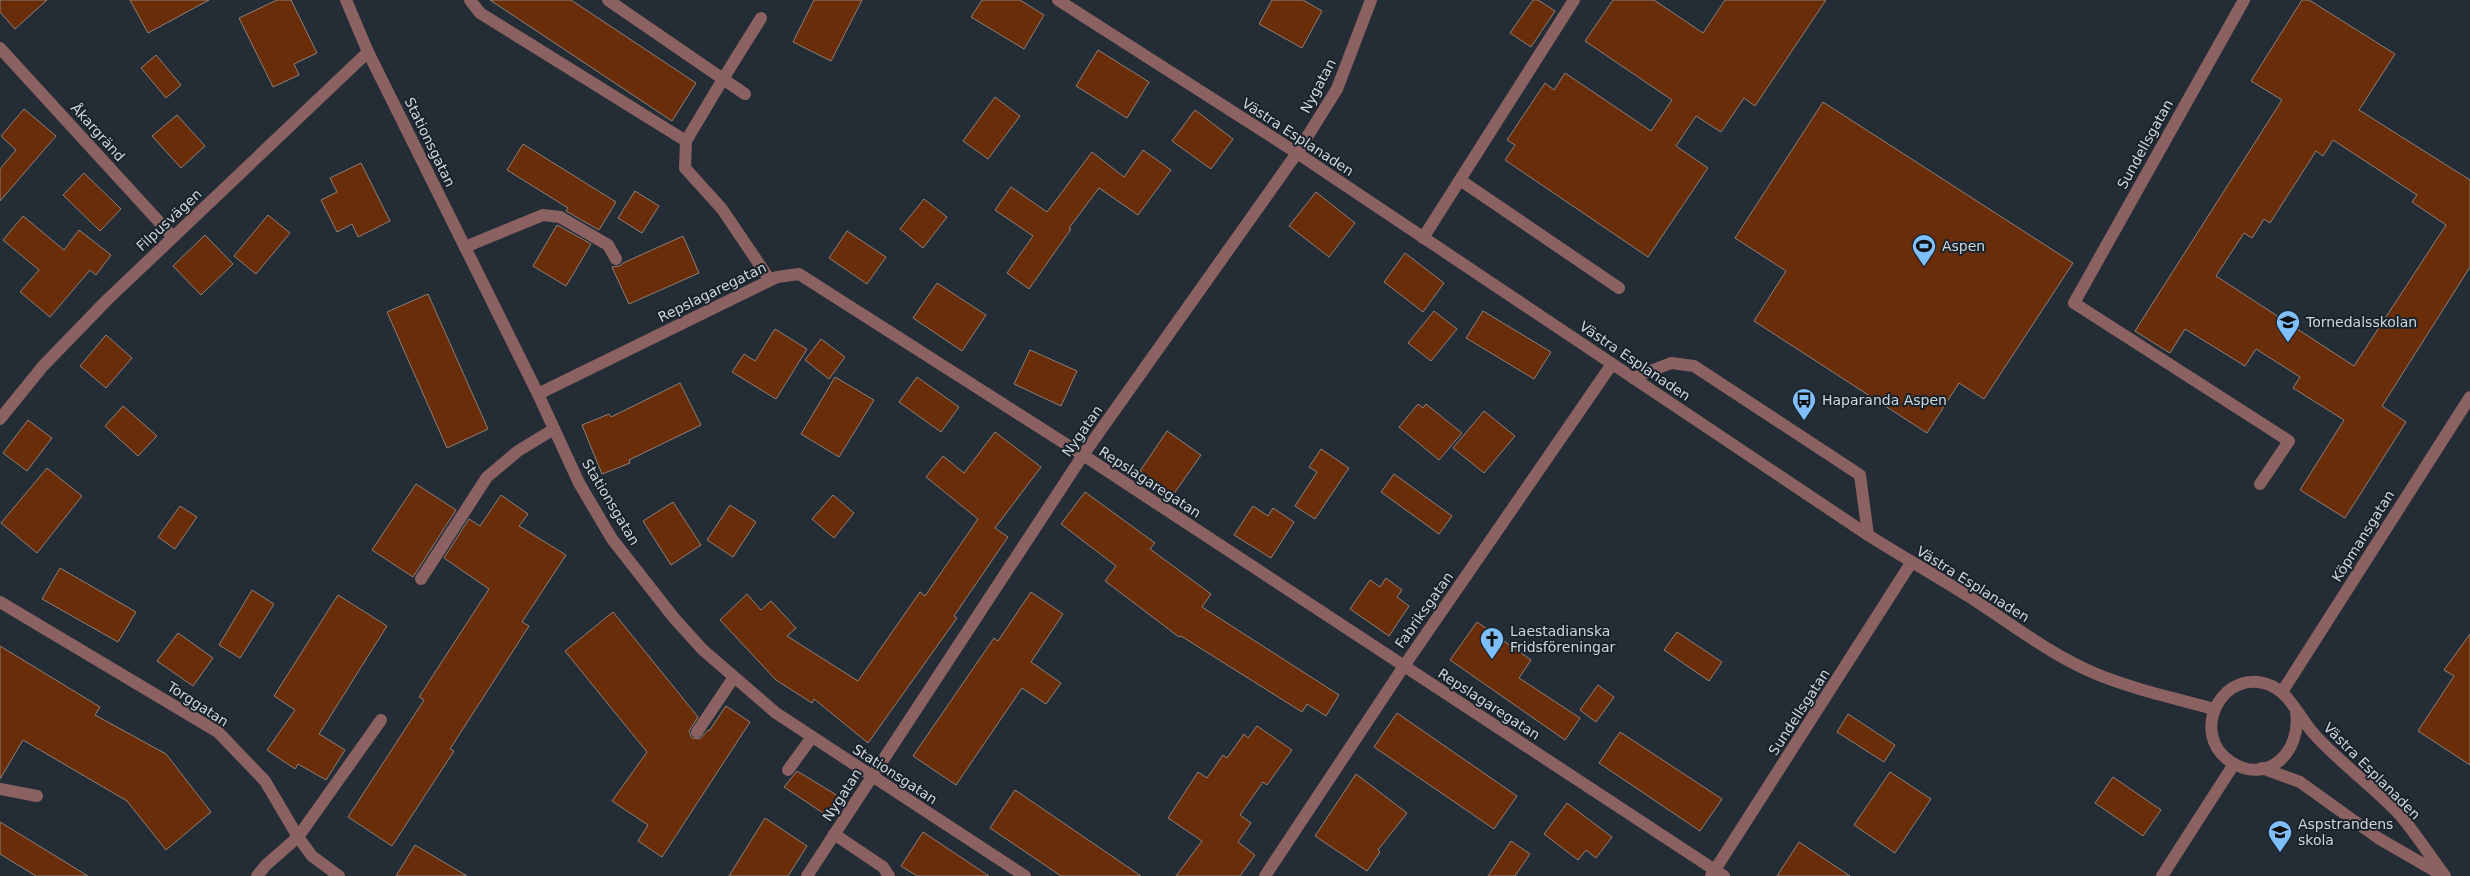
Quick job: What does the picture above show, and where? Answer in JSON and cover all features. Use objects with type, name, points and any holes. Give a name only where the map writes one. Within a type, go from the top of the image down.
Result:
[{"type":"street","name":"Stationsgatan","points":[[346,0],[368,52],[538,394],[579,483],[612,539],[674,618],[703,650],[776,713],[1024,876]]},
{"type":"street","points":[[470,0],[480,13],[686,142]]},
{"type":"street","points":[[608,0],[746,94]]},
{"type":"street","name":"Västra Esplanaden","points":[[1058,0],[1297,153],[1868,535],[1911,563],[1967,595],[2037,641],[2092,672],[2214,709]]},
{"type":"street","name":"Nygatan","points":[[807,876],[1082,455],[1297,153],[1337,89],[1371,0]]},
{"type":"street","points":[[1423,238],[1574,0]]},
{"type":"street","name":"Sundellsgatan","points":[[2244,0],[2074,302],[2289,441],[2260,484]]},
{"type":"street","points":[[761,18],[686,142],[686,168],[722,209],[770,280]]},
{"type":"street","name":"Åkargränd","points":[[0,48],[174,237]]},
{"type":"street","name":"Filpusvägen","points":[[0,419],[44,366],[107,300],[368,52]]},
{"type":"street","points":[[1460,180],[1619,288]]},
{"type":"street","points":[[465,247],[544,215],[560,217],[608,246],[616,259]]},
{"type":"street","name":"Repslagaregatan","points":[[538,394],[770,280],[777,277],[799,274],[1082,455],[1717,874]]},
{"type":"street","points":[[1633,378],[1671,363],[1694,366],[1860,474],[1868,535]]},
{"type":"street","name":"Fabriksgatan","points":[[1265,876],[1404,666],[1612,364]]},
{"type":"street","name":"Köpmansgatan","points":[[2282,692],[2470,397]]},
{"type":"street","points":[[421,579],[487,477],[518,451],[554,429]]},
{"type":"street","name":"Sundellsgatan","points":[[1717,874],[1911,563]]},
{"type":"street","name":"Torggatan","points":[[0,602],[218,732],[260,775],[298,837],[312,856],[339,876]]},
{"type":"street","points":[[697,732],[734,677]]},
{"type":"street","points":[[2162,876],[2234,764],[2219,750],[2213,739],[2211,727],[2214,709],[2225,694],[2247,683],[2271,686],[2282,692]]},
{"type":"street","name":"Västra Esplanaden","points":[[2282,692],[2314,735],[2400,815],[2444,876]]},
{"type":"street","points":[[2262,768],[2279,761],[2292,748],[2296,736],[2296,712]]},
{"type":"street","points":[[257,876],[266,865],[298,837],[380,720]]},
{"type":"street","points":[[788,770],[812,737]]},
{"type":"street","name":"Västra Esplanaden","points":[[2234,764],[2250,769],[2262,768],[2300,782],[2378,838],[2444,876]]},
{"type":"street","points":[[0,789],[37,796]]},
{"type":"street","points":[[834,834],[883,867],[889,876]]},
{"type":"building","points":[[0,0],[47,0],[15,29],[0,12]]},
{"type":"building","points":[[130,0],[209,0],[148,33]]},
{"type":"building","points":[[277,0],[291,0],[317,53],[294,64],[299,75],[273,87],[239,18]]},
{"type":"building","points":[[490,0],[571,0],[696,83],[672,121]]},
{"type":"building","points":[[814,0],[862,0],[831,61],[793,42]]},
{"type":"building","points":[[982,0],[1020,0],[1044,15],[1024,49],[971,17]]},
{"type":"building","points":[[1272,0],[1303,0],[1322,11],[1302,48],[1259,24]]},
{"type":"building","points":[[1533,0],[1538,0],[1555,11],[1531,47],[1510,33]]},
{"type":"building","points":[[1613,0],[1654,0],[1703,33],[1725,0],[1826,0],[1755,106],[1744,98],[1721,132],[1696,116],[1676,146],[1708,168],[1648,257],[1505,160],[1515,145],[1507,140],[1545,83],[1554,90],[1565,73],[1651,131],[1672,100],[1585,41]]},
{"type":"building","points":[[2302,0],[2309,0],[2395,54],[2359,110],[2470,180],[2470,267],[2382,406],[2406,422],[2345,518],[2300,490],[2344,420],[2293,388],[2300,377],[2256,349],[2245,366],[2185,329],[2170,353],[2135,331],[2282,100],[2251,81]],"holes":[[[2333,140],[2417,195],[2412,202],[2446,225],[2354,366],[2216,276],[2244,233],[2252,238],[2264,219],[2270,223],[2316,151],[2323,156]]]},
{"type":"building","points":[[1098,50],[1149,82],[1127,118],[1076,86]]},
{"type":"building","points":[[156,55],[181,85],[166,98],[141,68]]},
{"type":"building","points":[[995,97],[1020,116],[988,159],[963,141]]},
{"type":"building","name":"Aspen","points":[[1823,102],[2073,263],[1984,399],[1959,383],[1927,433],[1754,321],[1786,271],[1735,238]]},
{"type":"building","points":[[24,109],[56,136],[0,201],[0,169],[16,150],[1,136]]},
{"type":"building","points":[[1195,110],[1233,139],[1211,169],[1172,141]]},
{"type":"building","points":[[177,115],[205,146],[181,168],[152,136]]},
{"type":"building","points":[[523,144],[616,202],[599,230],[566,211],[568,208],[507,170]]},
{"type":"building","points":[[1143,150],[1171,170],[1138,215],[1099,188],[1069,228],[1071,229],[1029,289],[1007,273],[1033,236],[995,210],[1011,187],[1047,212],[1092,152],[1124,177]]},
{"type":"building","points":[[361,163],[390,221],[358,237],[352,224],[337,232],[321,200],[337,192],[330,178]]},
{"type":"building","points":[[84,173],[121,209],[100,231],[63,195]]},
{"type":"building","points":[[635,191],[659,206],[642,233],[618,218]]},
{"type":"building","points":[[1316,192],[1355,223],[1329,257],[1289,226]]},
{"type":"building","points":[[924,199],[947,217],[923,248],[900,229]]},
{"type":"building","points":[[268,215],[290,233],[256,274],[234,256]]},
{"type":"building","points":[[23,216],[64,250],[79,230],[111,255],[96,275],[90,270],[50,317],[20,292],[39,270],[3,240]]},
{"type":"building","points":[[557,225],[591,244],[566,286],[533,266]]},
{"type":"building","points":[[847,231],[886,257],[867,284],[829,258]]},
{"type":"building","points":[[205,235],[233,264],[201,295],[173,266]]},
{"type":"building","points":[[683,236],[699,273],[629,304],[612,267],[620,266]]},
{"type":"building","points":[[1405,253],[1444,283],[1423,312],[1384,282]]},
{"type":"building","points":[[937,283],[986,315],[962,351],[913,318]]},
{"type":"building","points":[[428,294],[488,429],[447,448],[387,312]]},
{"type":"building","points":[[1434,311],[1457,329],[1431,361],[1408,343]]},
{"type":"building","points":[[1483,311],[1551,352],[1534,379],[1466,338]]},
{"type":"building","points":[[775,329],[807,349],[776,399],[732,372],[744,354],[755,361]]},
{"type":"building","points":[[106,335],[132,358],[106,388],[80,366]]},
{"type":"building","points":[[821,339],[845,357],[829,379],[805,360]]},
{"type":"building","points":[[1030,350],[1077,371],[1061,406],[1014,384]]},
{"type":"building","points":[[835,377],[874,400],[839,457],[801,434]]},
{"type":"building","points":[[917,377],[959,407],[941,432],[899,402]]},
{"type":"building","points":[[680,383],[701,425],[629,460],[630,463],[602,474],[582,425],[609,414],[611,417]]},
{"type":"building","points":[[1418,404],[1423,408],[1426,404],[1462,433],[1439,460],[1399,427]]},
{"type":"building","points":[[123,406],[157,436],[138,456],[105,426]]},
{"type":"building","points":[[1484,411],[1515,436],[1484,473],[1453,448]]},
{"type":"building","points":[[28,420],[52,438],[27,471],[3,453]]},
{"type":"building","points":[[1167,431],[1201,455],[1173,495],[1140,471]]},
{"type":"building","points":[[995,432],[1041,467],[995,528],[1008,537],[954,616],[957,618],[868,743],[814,699],[812,703],[776,680],[720,620],[747,594],[761,610],[771,601],[796,628],[787,636],[858,681],[920,592],[925,596],[978,519],[926,477],[943,456],[964,473]]},
{"type":"building","points":[[1321,449],[1349,468],[1315,519],[1295,506],[1317,472],[1309,467]]},
{"type":"building","points":[[47,468],[82,496],[37,553],[1,523]]},
{"type":"building","points":[[1394,474],[1452,516],[1439,534],[1381,492]]},
{"type":"building","points":[[416,484],[456,510],[413,577],[372,550]]},
{"type":"building","points":[[1085,492],[1155,543],[1150,549],[1211,594],[1202,607],[1339,695],[1326,716],[1307,704],[1302,712],[1181,636],[1179,637],[1105,581],[1116,566],[1061,524]]},
{"type":"building","points":[[501,495],[528,514],[519,526],[566,555],[522,622],[529,626],[450,749],[454,751],[392,846],[348,817],[424,700],[419,697],[489,589],[444,558],[469,519],[480,526]]},
{"type":"building","points":[[833,495],[854,513],[834,538],[812,519]]},
{"type":"building","points":[[673,502],[701,545],[671,565],[643,521]]},
{"type":"building","points":[[730,505],[756,522],[733,557],[707,540]]},
{"type":"building","points":[[180,506],[197,517],[175,549],[158,537]]},
{"type":"building","points":[[1253,506],[1268,516],[1273,508],[1294,522],[1271,558],[1234,535]]},
{"type":"building","points":[[60,568],[136,612],[118,642],[42,599]]},
{"type":"building","points":[[1386,578],[1402,590],[1397,597],[1409,606],[1389,636],[1350,609],[1370,580],[1380,587]]},
{"type":"building","points":[[252,590],[274,604],[240,658],[219,645]]},
{"type":"building","points":[[1031,592],[1063,614],[1031,662],[1061,683],[1046,704],[1022,688],[956,785],[913,756],[994,638],[998,641]]},
{"type":"building","points":[[338,595],[387,626],[319,734],[345,750],[326,780],[298,764],[295,769],[267,750],[295,710],[274,696]]},
{"type":"building","points":[[613,612],[698,717],[689,731],[692,738],[700,739],[709,731],[726,706],[750,722],[662,857],[638,841],[648,825],[612,801],[647,752],[565,651]]},
{"type":"building","points":[[1477,622],[1531,660],[1519,678],[1580,718],[1565,740],[1450,660]]},
{"type":"building","points":[[1677,632],[1722,662],[1709,681],[1664,650]]},
{"type":"building","points":[[178,633],[213,658],[193,686],[157,661]]},
{"type":"building","points":[[2470,634],[2470,765],[2418,731],[2454,676],[2444,670]]},
{"type":"building","points":[[0,646],[100,707],[95,715],[166,754],[211,812],[166,850],[127,801],[23,740],[0,779]]},
{"type":"building","points":[[1598,685],[1614,697],[1596,722],[1580,710]]},
{"type":"building","points":[[1397,713],[1517,796],[1494,829],[1374,747]]},
{"type":"building","points":[[1848,714],[1895,745],[1884,762],[1837,732]]},
{"type":"building","points":[[1257,726],[1292,750],[1267,785],[1263,782],[1240,815],[1251,823],[1238,842],[1255,855],[1240,876],[1176,876],[1202,841],[1168,818],[1198,772],[1207,778],[1223,755],[1227,758],[1244,734],[1248,738]]},
{"type":"building","points":[[1620,732],[1722,799],[1700,831],[1599,763]]},
{"type":"building","points":[[797,771],[838,796],[826,815],[784,787]]},
{"type":"building","points":[[1890,772],[1931,799],[1895,853],[1854,825]]},
{"type":"building","points":[[1356,774],[1407,813],[1378,850],[1380,852],[1367,871],[1315,836]]},
{"type":"building","points":[[2113,777],[2161,810],[2143,836],[2095,803]]},
{"type":"building","points":[[1015,790],[1141,876],[1061,876],[990,828]]},
{"type":"building","points":[[1567,803],[1612,837],[1596,858],[1586,850],[1578,860],[1544,834]]},
{"type":"building","points":[[765,818],[807,846],[788,876],[729,876]]},
{"type":"building","points":[[0,822],[88,876],[36,876],[0,854]]},
{"type":"building","points":[[923,832],[989,876],[917,876],[901,866]]},
{"type":"building","points":[[1511,841],[1530,854],[1515,876],[1488,876]]},
{"type":"building","points":[[1799,842],[1850,876],[1777,876]]},
{"type":"building","points":[[415,845],[467,876],[396,876]]},
{"type":"place","name":"Aspen","points":[[1924,267]]},
{"type":"place","name":"Tornedalsskolan","points":[[2288,343]]},
{"type":"place","name":"Haparanda Aspen","points":[[1804,421]]},
{"type":"place","name":"Laestadianska Fridsföreningar","points":[[1492,660]]},
{"type":"place","name":"Aspstrandens skola","points":[[2280,853]]}]
